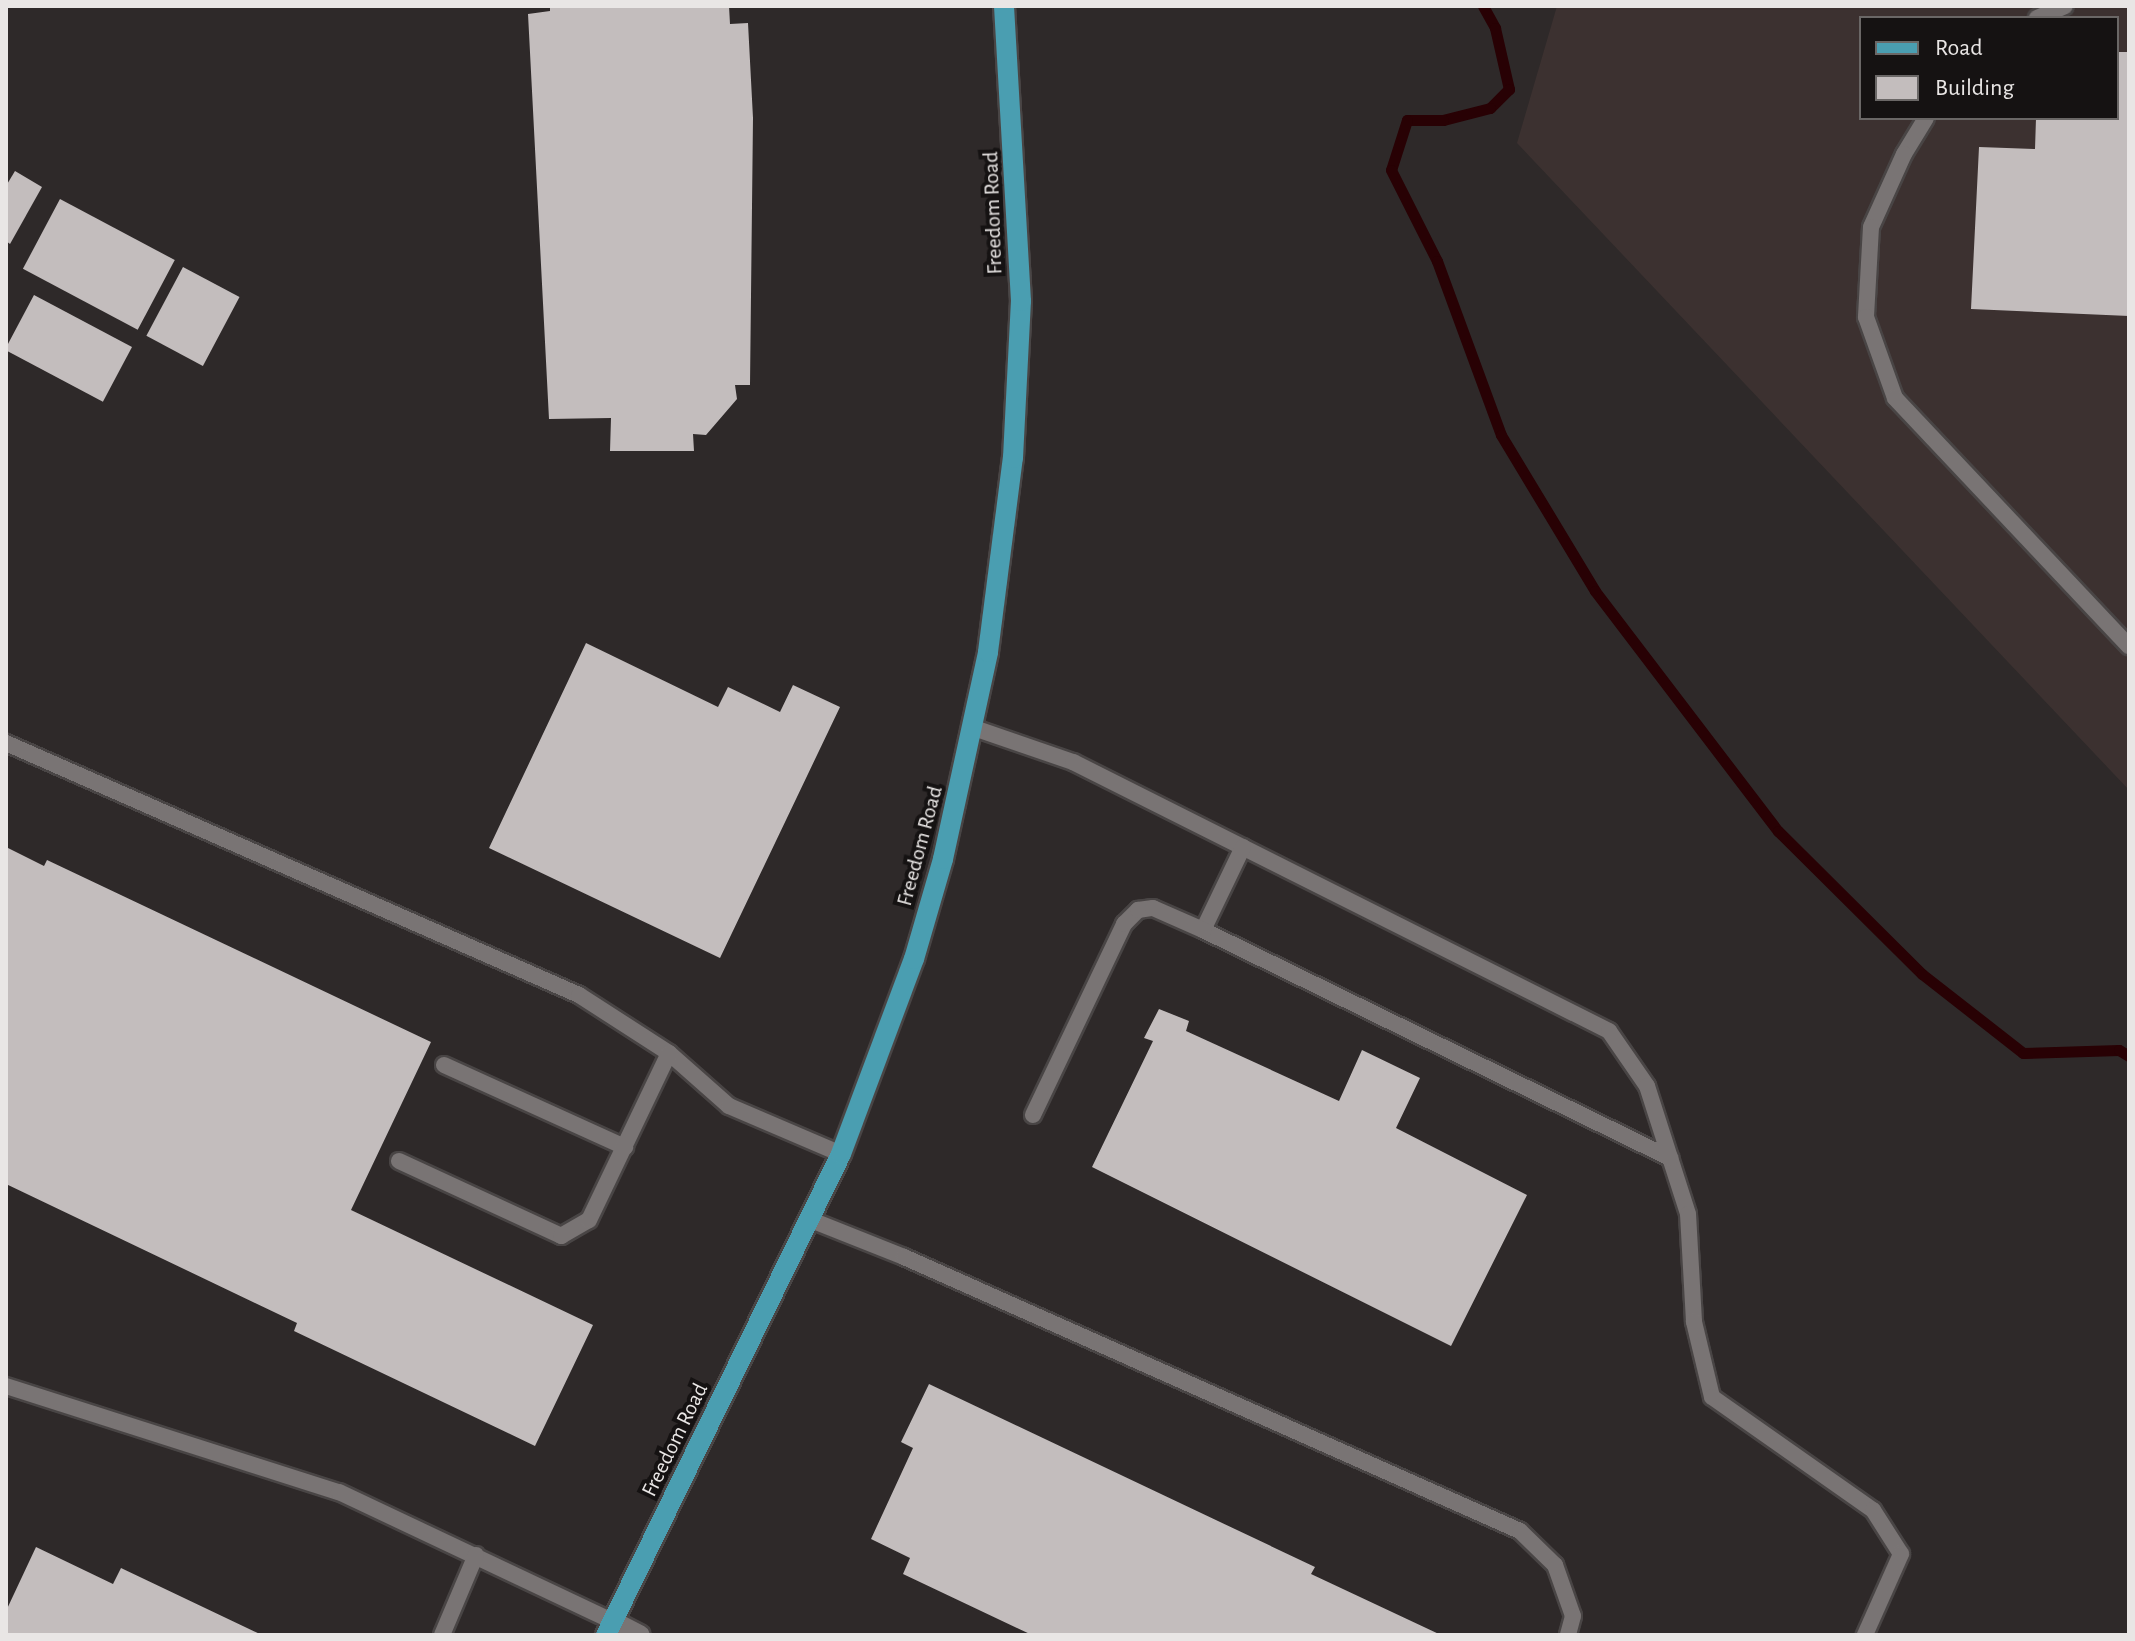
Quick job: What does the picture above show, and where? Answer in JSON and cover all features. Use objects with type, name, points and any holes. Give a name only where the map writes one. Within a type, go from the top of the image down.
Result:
[{"type":"main road","name":"Freedom Road","points":[[609,1628],[841,1154],[914,959],[943,859],[974,728],[988,652],[1013,458],[1021,301],[1004,6]]},
{"type":"street","points":[[609,1628],[640,1635]]},
{"type":"lane","points":[[2042,16],[2065,6]]},
{"type":"lane","points":[[1925,120],[1904,154],[1871,227],[1866,317],[1895,398],[2129,646]]},
{"type":"lane","points":[[974,728],[1073,762],[1609,1031],[1647,1086],[1688,1214],[1694,1322],[1712,1397],[1873,1510],[1901,1554],[1865,1635]]},
{"type":"lane","points":[[6,743],[579,995],[669,1053],[729,1106],[841,1154]]},
{"type":"lane","points":[[1203,930],[1243,847]]},
{"type":"lane","points":[[1033,1115],[1124,924],[1138,910],[1153,908],[1670,1158]]},
{"type":"lane","points":[[399,1161],[561,1236],[589,1220],[669,1053]]},
{"type":"lane","points":[[444,1065],[625,1147]]},
{"type":"lane","points":[[811,1220],[904,1257],[1520,1531],[1555,1565],[1573,1616],[1568,1635]]},
{"type":"lane","points":[[6,1386],[339,1492],[476,1555],[609,1628]]},
{"type":"lane","points":[[442,1635],[476,1555]]},
{"type":"shaded area","points":[[1557,6],[2129,6],[2129,790],[1517,143]]},
{"type":"building","points":[[550,6],[729,6],[730,24],[748,23],[753,118],[750,385],[735,385],[737,399],[706,435],[693,434],[694,451],[610,451],[611,418],[549,419],[528,14],[550,11]]},
{"type":"building","points":[[2119,52],[2129,52],[2129,316],[1971,309],[1979,147],[2035,149],[2036,120],[2119,120]]},
{"type":"building","points":[[15,171],[42,187],[10,244],[6,241],[6,186]]},
{"type":"building","points":[[60,199],[175,260],[138,330],[23,269]]},
{"type":"building","points":[[183,267],[240,297],[203,366],[146,336]]},
{"type":"building","points":[[34,295],[132,347],[103,402],[6,350]]},
{"type":"building","points":[[586,643],[718,707],[728,687],[780,712],[793,685],[840,707],[720,958],[489,848]]},
{"type":"building","points":[[6,847],[44,866],[47,860],[431,1042],[351,1210],[593,1325],[535,1446],[294,1331],[297,1323],[6,1184]]},
{"type":"building","points":[[1159,1009],[1189,1021],[1186,1031],[1339,1101],[1362,1050],[1420,1078],[1396,1128],[1527,1195],[1451,1346],[1092,1167],[1153,1041],[1144,1038]]},
{"type":"building","points":[[929,1384],[1315,1567],[1311,1574],[1441,1635],[1032,1635],[903,1574],[910,1558],[871,1539],[913,1448],[901,1442]]},
{"type":"building","points":[[36,1547],[113,1584],[121,1568],[262,1635],[6,1635],[6,1611]]},
{"type":"waterway","points":[[1483,6],[1495,28],[1509,89],[1490,108],[1443,120],[1407,120],[1391,170],[1437,261],[1501,435],[1595,591],[1778,831],[1922,974],[2023,1053],[2119,1050],[2129,1056]]}]
